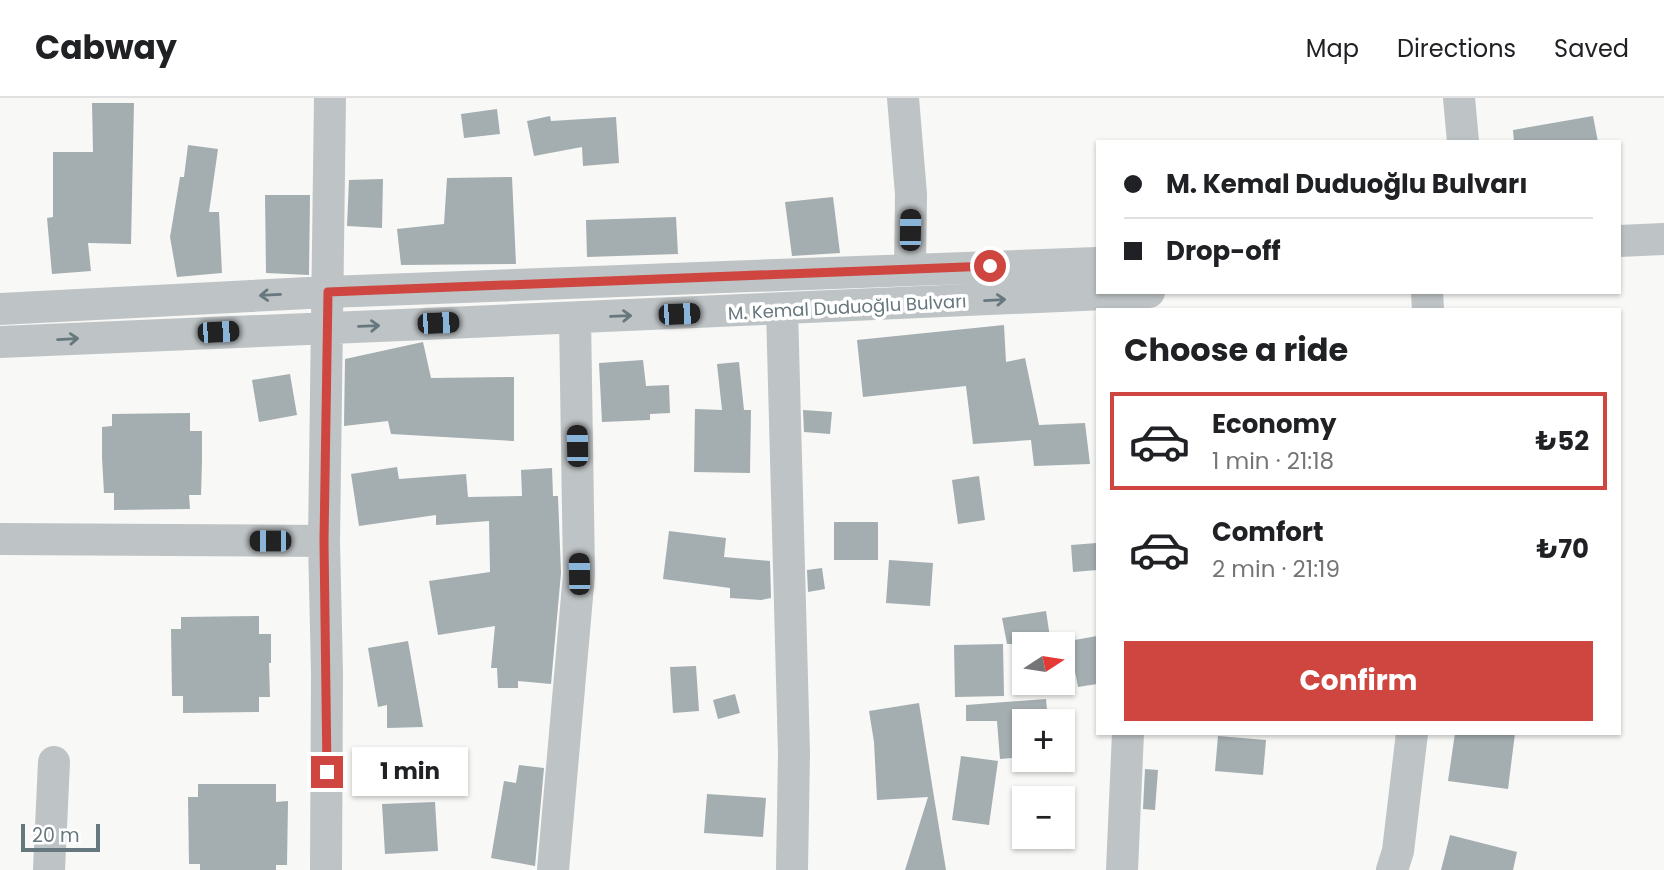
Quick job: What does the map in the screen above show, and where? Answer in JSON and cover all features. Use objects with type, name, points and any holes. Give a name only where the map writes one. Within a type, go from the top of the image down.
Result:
[{"type":"street","points":[[326,870],[327,673],[324,541],[330,98]]},
{"type":"street","points":[[903,98],[911,194],[910,269]]},
{"type":"street","points":[[1459,98],[1463,140]]},
{"type":"street","points":[[1621,242],[1664,239]]},
{"type":"street","name":"M. Kemal Duduoğlu Bulvarı","points":[[0,309],[328,292],[1096,262]]},
{"type":"street","name":"M. Kemal Duduoğlu Bulvarı","points":[[0,342],[782,310],[1105,302],[1140,294]]},
{"type":"street","points":[[782,310],[794,753],[792,870]]},
{"type":"street","points":[[553,870],[579,574],[575,318]]},
{"type":"street","points":[[0,539],[324,541]]},
{"type":"street","points":[[1122,870],[1128,735]]},
{"type":"street","points":[[1392,870],[1398,851],[1412,735]]},
{"type":"street","points":[[49,870],[54,762]]},
{"type":"building","points":[[92,103],[134,103],[131,244],[88,243],[91,271],[52,274],[47,218],[53,217],[53,152],[93,152]]},
{"type":"building","points":[[497,109],[500,134],[464,138],[461,114]]},
{"type":"building","points":[[550,116],[551,121],[616,117],[619,163],[583,166],[582,147],[534,156],[527,121]]},
{"type":"building","points":[[1593,116],[1598,140],[1514,140],[1513,130]]},
{"type":"building","points":[[188,145],[218,149],[209,212],[219,212],[222,273],[177,277],[170,237],[180,177],[184,177]]},
{"type":"building","points":[[512,177],[516,264],[401,265],[397,229],[444,224],[447,178]]},
{"type":"building","points":[[383,179],[382,228],[347,226],[349,180]]},
{"type":"building","points":[[265,195],[310,195],[309,275],[266,273]]},
{"type":"building","points":[[833,197],[840,253],[792,256],[785,202]]},
{"type":"building","points":[[676,217],[678,254],[587,257],[586,220]]},
{"type":"building","points":[[1004,325],[1006,362],[1025,358],[1039,425],[1085,423],[1090,464],[1034,466],[1031,440],[973,444],[966,386],[863,397],[857,340]]},
{"type":"building","points":[[423,342],[431,378],[514,377],[514,441],[391,434],[388,421],[344,426],[345,359]]},
{"type":"building","points":[[643,360],[646,386],[669,385],[670,413],[650,414],[650,420],[602,422],[599,363]]},
{"type":"building","points":[[739,362],[744,410],[751,410],[750,473],[694,472],[695,409],[722,410],[717,364]]},
{"type":"building","points":[[290,374],[297,415],[259,422],[252,380]]},
{"type":"building","points":[[803,410],[832,412],[830,434],[804,432]]},
{"type":"building","points":[[190,413],[190,431],[202,431],[201,495],[189,495],[190,509],[114,510],[114,493],[104,493],[102,458],[102,427],[112,426],[112,414]]},
{"type":"building","points":[[397,467],[399,479],[466,474],[468,497],[522,496],[521,470],[552,468],[553,496],[558,496],[561,573],[551,684],[518,681],[518,688],[498,688],[497,668],[491,668],[495,626],[438,635],[429,581],[490,572],[489,521],[436,525],[436,515],[359,526],[351,474]]},
{"type":"building","points":[[979,476],[985,520],[958,524],[952,480]]},
{"type":"building","points":[[834,522],[878,522],[878,560],[834,560]]},
{"type":"building","points":[[669,531],[726,538],[724,557],[770,561],[771,598],[730,598],[730,588],[663,579]]},
{"type":"building","points":[[1096,543],[1096,570],[1073,572],[1071,545]]},
{"type":"building","points":[[889,560],[933,563],[930,606],[886,603]]},
{"type":"building","points":[[822,568],[825,589],[808,592],[807,570]]},
{"type":"building","points":[[1046,611],[1049,632],[1012,632],[1012,644],[1007,644],[1002,618]]},
{"type":"building","points":[[259,616],[259,634],[271,634],[271,663],[270,697],[259,697],[259,712],[183,713],[183,696],[172,696],[171,629],[181,629],[181,617]]},
{"type":"building","points":[[1096,636],[1096,684],[1078,687],[1075,640]]},
{"type":"building","points":[[408,641],[423,727],[387,728],[387,705],[378,707],[368,648]]},
{"type":"building","points":[[1003,644],[1004,696],[955,697],[954,645]]},
{"type":"building","points":[[696,666],[699,711],[673,713],[670,667]]},
{"type":"building","points":[[735,694],[740,713],[718,719],[713,700]]},
{"type":"building","points":[[1046,699],[1047,709],[1012,709],[1012,758],[1000,759],[997,721],[966,721],[966,705]]},
{"type":"building","points":[[919,703],[946,870],[905,870],[928,797],[877,800],[874,742],[869,711]]},
{"type":"building","points":[[1455,735],[1515,735],[1508,789],[1448,781]]},
{"type":"building","points":[[1218,736],[1266,740],[1263,775],[1215,771]]},
{"type":"building","points":[[961,756],[998,761],[989,825],[952,820]]},
{"type":"building","points":[[519,765],[544,768],[535,866],[491,858],[504,781],[516,783]]},
{"type":"building","points":[[1145,769],[1158,770],[1155,810],[1143,809]]},
{"type":"building","points":[[198,784],[276,784],[276,802],[288,801],[287,865],[276,865],[276,870],[200,870],[200,864],[189,864],[188,797],[198,797]]},
{"type":"building","points":[[707,794],[766,798],[763,837],[704,833]]},
{"type":"building","points":[[435,802],[438,851],[385,854],[382,804]]},
{"type":"building","points":[[1450,835],[1517,852],[1513,870],[1441,870]]},
{"type":"route","points":[[327,772],[324,541],[328,292],[990,266]]}]
